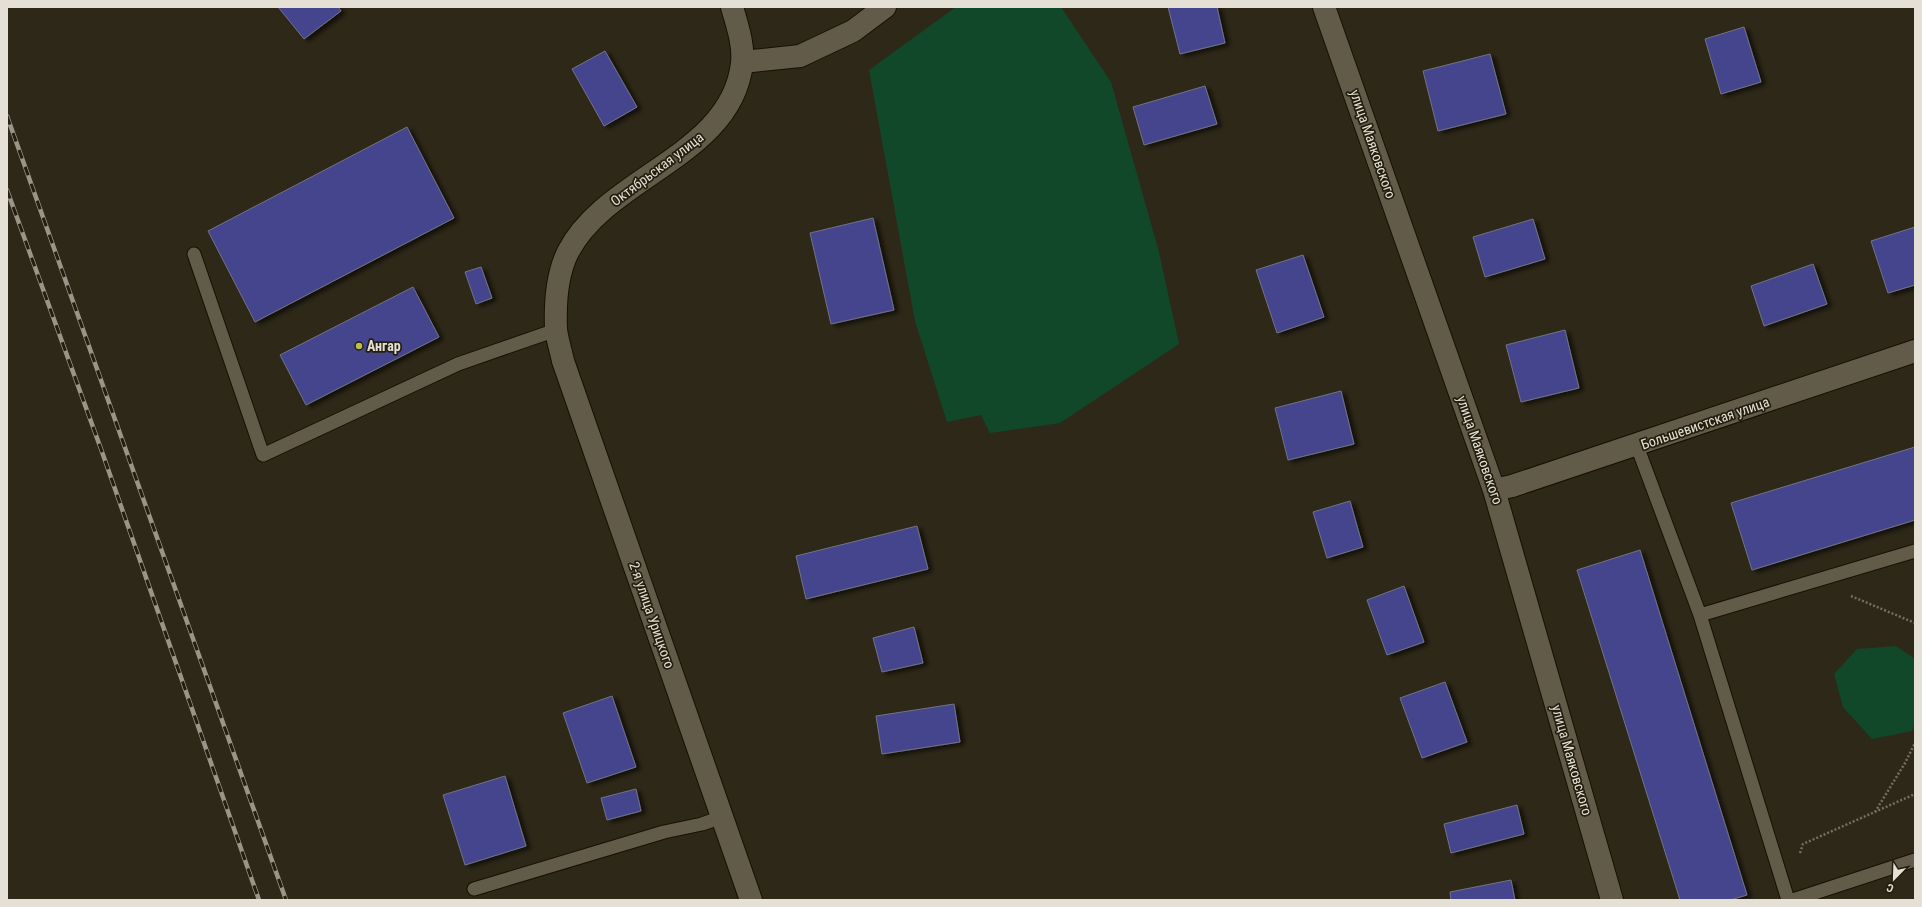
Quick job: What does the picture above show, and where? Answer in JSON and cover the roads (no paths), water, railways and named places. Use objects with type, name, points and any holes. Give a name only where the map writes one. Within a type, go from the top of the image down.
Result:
[{"type":"street","name":"Октябрьская улица","points":[[556,330],[557,297],[563,266],[568,252],[584,227],[611,203],[705,134],[723,111],[737,88],[742,62],[740,34],[732,7]]},
{"type":"street","points":[[742,62],[800,56],[853,31],[886,7]]},
{"type":"street","name":"улица Маяковского","points":[[1324,7],[1494,490],[1612,900]]},
{"type":"street","name":"2-я улица Урицкого","points":[[556,330],[563,361],[751,900]]},
{"type":"street","name":"Большевистская улица","points":[[1494,490],[1512,486],[1637,446],[1915,352]]},
{"type":"lane","points":[[194,254],[263,456],[458,364],[556,330]]},
{"type":"lane","points":[[1637,446],[1700,615],[1786,894]]},
{"type":"lane","points":[[1700,615],[1915,551]]},
{"type":"lane","points":[[474,889],[664,832],[722,818]]},
{"type":"lane","points":[[1793,900],[1915,860]]},
{"type":"railway","points":[[7,116],[286,900]]},
{"type":"railway","points":[[7,190],[101,449],[259,900]]},
{"type":"place","name":"Ангар","points":[[359,346]]}]
